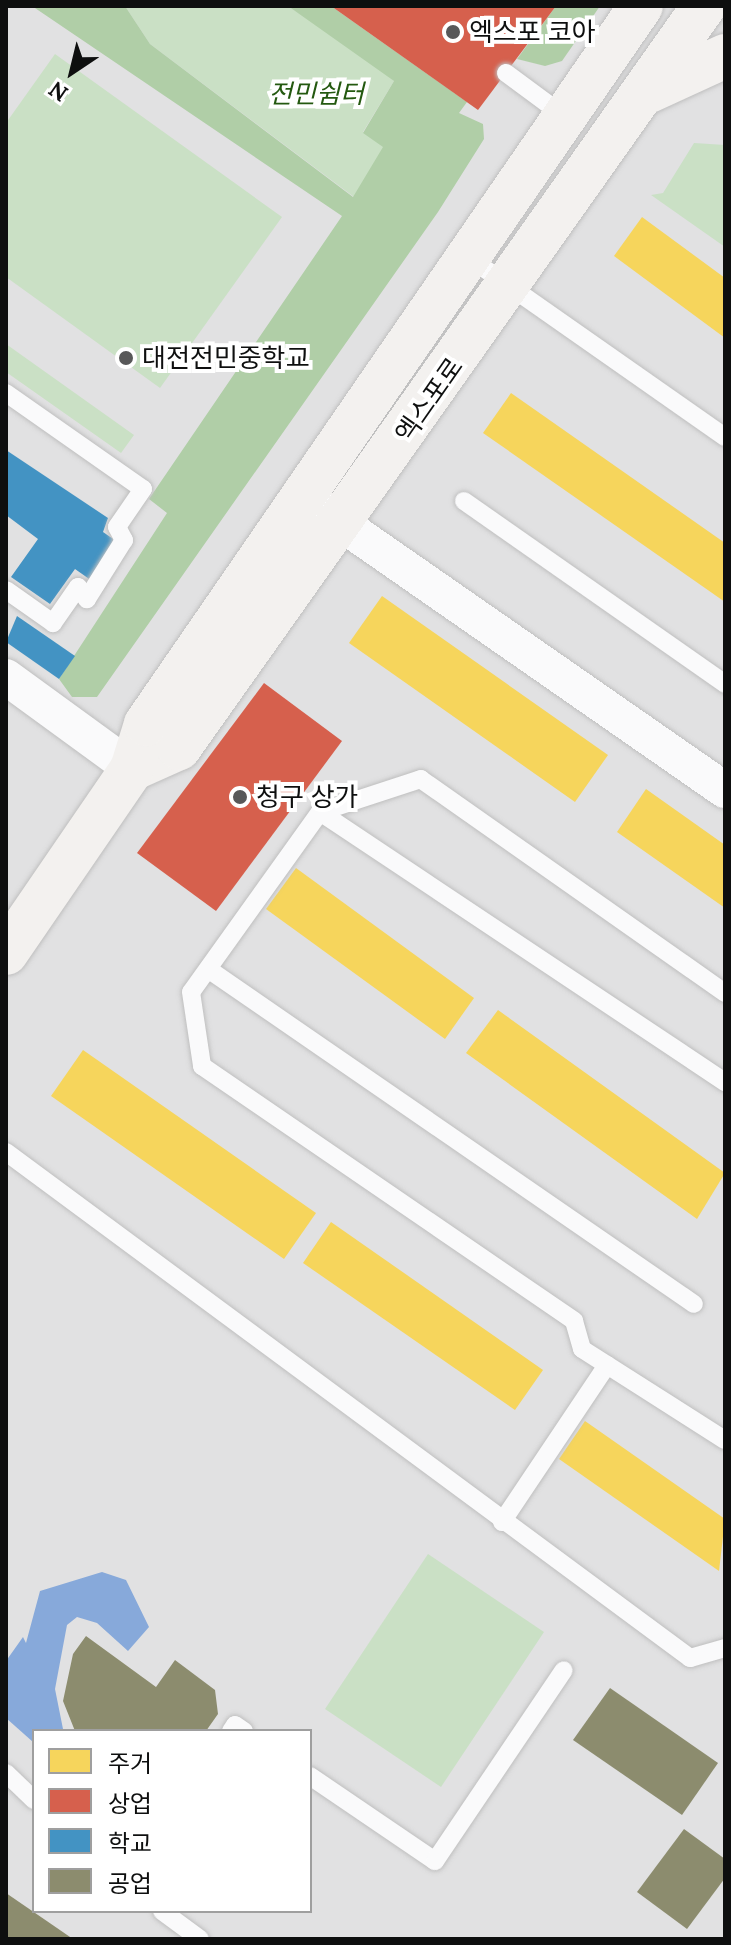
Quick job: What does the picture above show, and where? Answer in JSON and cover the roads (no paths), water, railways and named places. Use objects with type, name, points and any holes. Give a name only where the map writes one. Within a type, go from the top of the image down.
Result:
[{"type":"main road","name":"엑스포로","points":[[6,953],[132,769],[146,724],[641,6]]},
{"type":"main road","name":"엑스포로","points":[[132,769],[179,748],[342,523],[704,6]]},
{"type":"main road","points":[[640,96],[725,56]]},
{"type":"street","points":[[301,498],[342,523],[725,790]]},
{"type":"street","points":[[6,677],[132,769]]},
{"type":"lane","points":[[506,73],[563,115]]},
{"type":"lane","points":[[468,257],[725,437]]},
{"type":"lane","points":[[6,393],[143,489],[117,527],[124,540],[87,599],[78,587],[53,623],[6,590]]},
{"type":"lane","points":[[464,501],[725,684]]},
{"type":"lane","points":[[725,993],[421,779],[320,812],[191,992],[202,1066],[574,1321],[582,1349],[725,1440]]},
{"type":"lane","points":[[320,812],[725,1082]]},
{"type":"lane","points":[[208,969],[694,1304]]},
{"type":"lane","points":[[6,1152],[502,1522],[690,1658],[725,1648]]},
{"type":"lane","points":[[502,1522],[607,1365]]},
{"type":"lane","points":[[312,1777],[435,1861],[564,1670]]},
{"type":"lane","points":[[6,1773],[32,1798]]},
{"type":"lane","points":[[165,1913],[200,1939]]},
{"type":"water","points":[[102,1572],[126,1580],[149,1627],[128,1651],[97,1623],[77,1617],[67,1625],[55,1689],[63,1729],[32,1729],[32,1741],[6,1718],[6,1661],[23,1637],[26,1643],[40,1591]]},
{"type":"place","name":"엑스포 코아","points":[[453,32]]},
{"type":"place","name":"대전전민중학교","points":[[126,358]]},
{"type":"place","name":"청구 상가","points":[[240,797]]},
{"type":"park label","name":"전민쉼터","points":[[316,94]]}]
